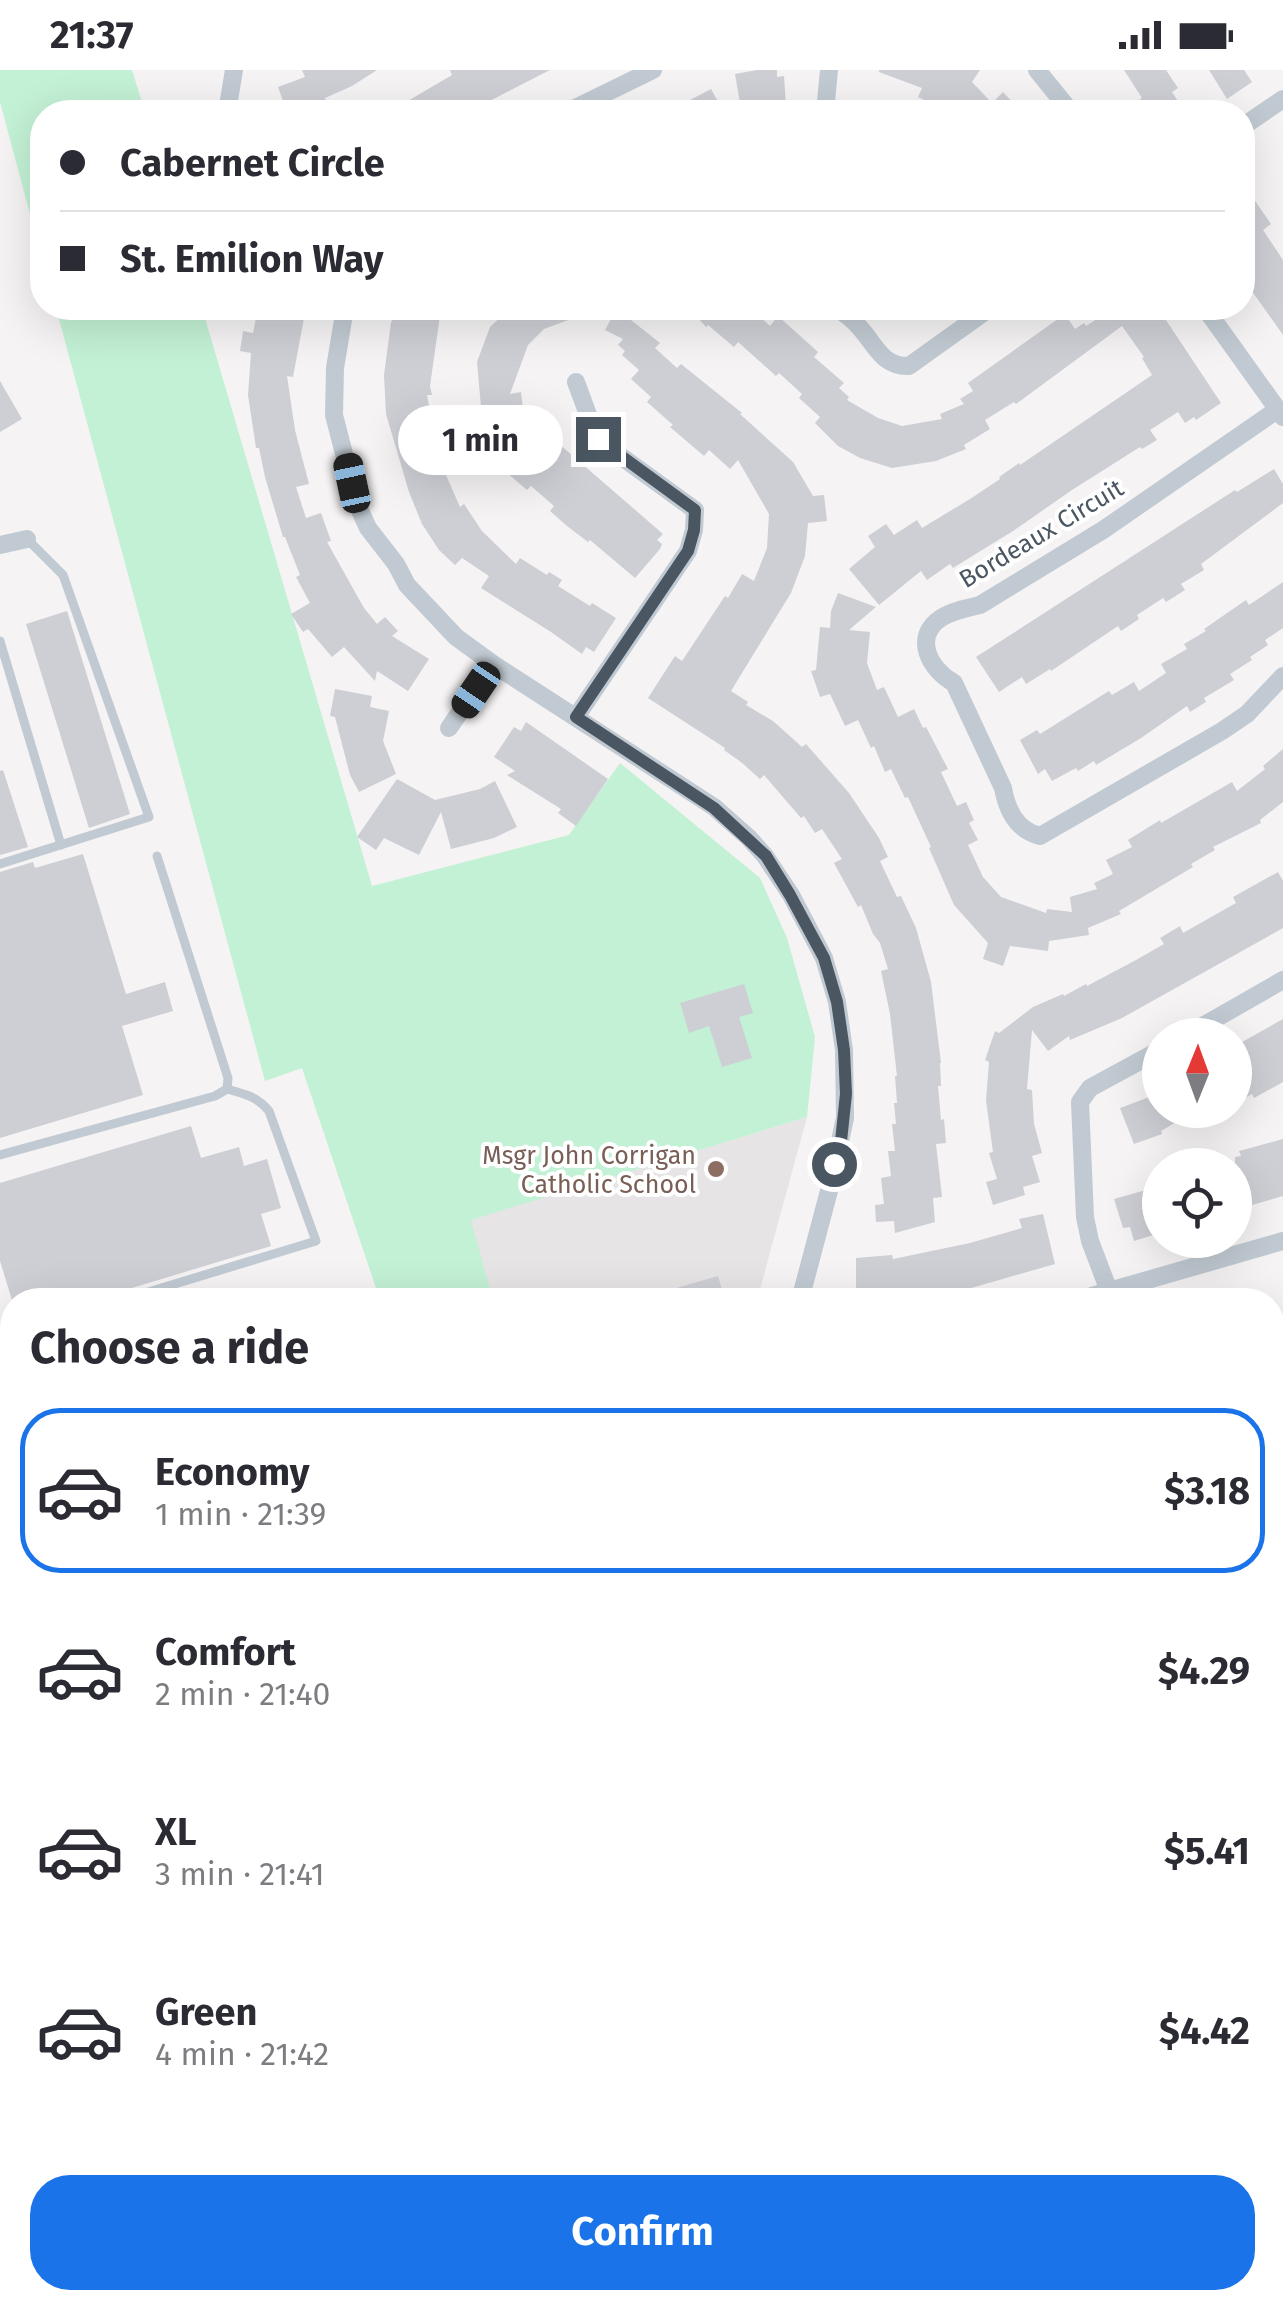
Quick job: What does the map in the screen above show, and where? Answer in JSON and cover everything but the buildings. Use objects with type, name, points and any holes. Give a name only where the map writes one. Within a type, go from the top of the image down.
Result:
[{"type":"street","points":[[229,100],[234,70]]},
{"type":"street","points":[[591,100],[652,70]]},
{"type":"street","points":[[825,100],[829,70]]},
{"type":"street","points":[[1037,70],[1062,100]]},
{"type":"street","points":[[1255,118],[1283,99]]},
{"type":"street","points":[[343,320],[335,368],[334,415],[357,504],[368,528],[407,585],[456,637],[714,808],[748,838],[766,856],[824,958],[837,1002],[844,1050],[845,1118],[803,1288]]},
{"type":"street","points":[[850,320],[884,360],[909,366],[973,320]]},
{"type":"street","points":[[1213,320],[1280,414]]},
{"type":"street","points":[[576,382],[598,439],[695,510],[688,551],[576,717]]},
{"type":"street","name":"Bordeaux Circuit","points":[[1280,414],[980,605],[941,618],[929,629],[926,647],[928,659],[942,677],[954,683],[1016,824],[1040,836],[1222,731],[1247,714],[1283,676]]},
{"type":"street","points":[[0,545],[26,540]]},
{"type":"street","points":[[450,728],[493,664]]},
{"type":"street","points":[[1217,1018],[1283,980]]},
{"type":"street","points":[[1108,1288],[1085,1217],[1080,1102],[1090,1088],[1142,1060]]},
{"type":"street","points":[[1119,1288],[1283,1241]]},
{"type":"lane","points":[[0,864],[149,817],[63,575],[26,540]]},
{"type":"lane","points":[[0,641],[60,845]]},
{"type":"lane","points":[[157,856],[228,1078],[226,1090]]},
{"type":"lane","points":[[0,1155],[226,1090],[262,1102],[316,1241],[161,1288]]},
{"type":"shaded area","name":"Msgr John Corrigan Catholic School","points":[[807,1117],[760,1288],[490,1288],[470,1220]]},
{"type":"green space","points":[[0,70],[132,70],[141,100],[30,100],[30,214],[0,102]]},
{"type":"green space","points":[[59,320],[206,320],[372,886],[569,835],[620,763],[760,878],[787,938],[815,1037],[807,1117],[471,1220],[490,1288],[376,1288],[302,1068],[265,1081]]},
{"type":"place","name":"Msgr John Corrigan Catholic School","points":[[716,1169]]},
{"type":"route","points":[[598,439],[695,510],[694,530],[688,551],[576,717],[714,808],[766,856],[790,895],[824,958],[837,1002],[846,1094],[845,1118],[834,1164]]}]
